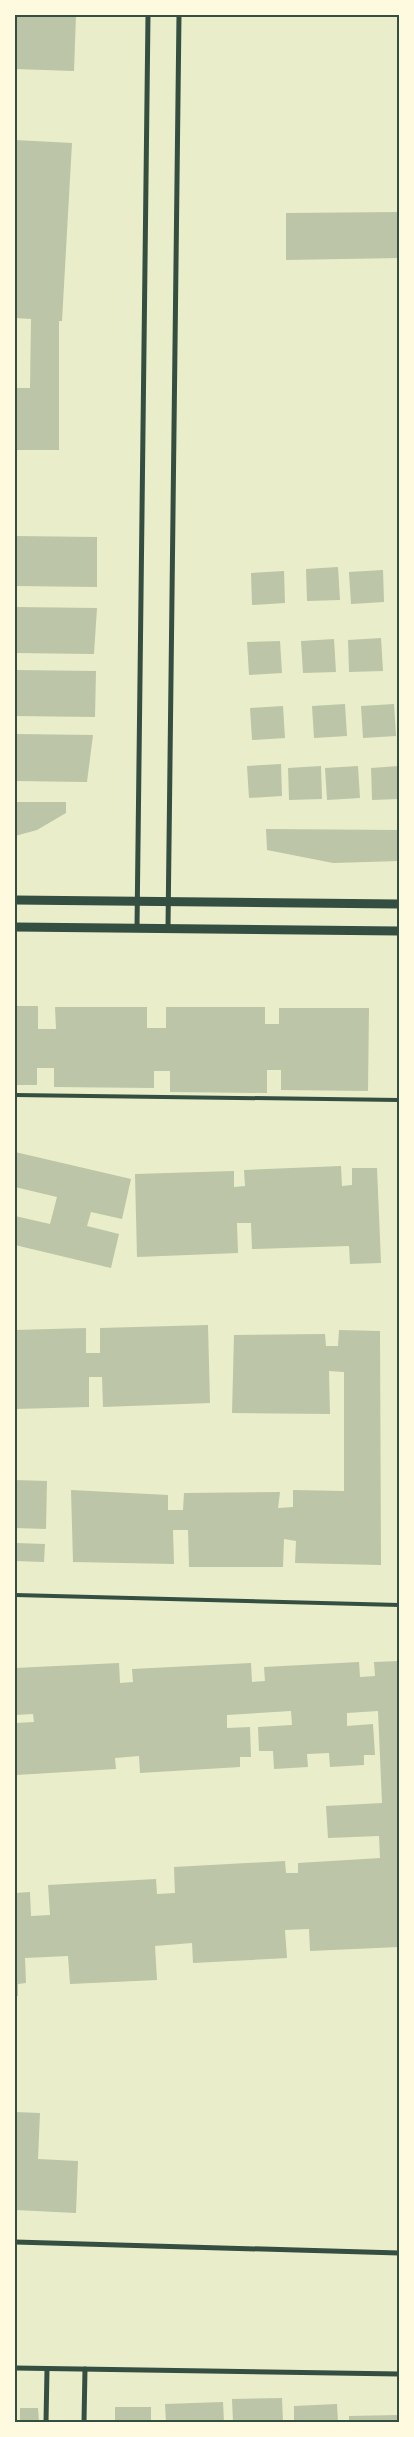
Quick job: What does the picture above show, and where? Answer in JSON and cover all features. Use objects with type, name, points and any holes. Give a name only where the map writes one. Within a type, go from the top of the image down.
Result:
[{"type":"street","points":[[137,928],[148,15]]},
{"type":"street","points":[[168,928],[179,15]]},
{"type":"street","points":[[15,900],[399,904]]},
{"type":"street","points":[[15,927],[399,930]]},
{"type":"street","points":[[15,2242],[399,2252]]},
{"type":"street","points":[[15,2368],[399,2374]]},
{"type":"street","points":[[46,2422],[47,2369]]},
{"type":"street","points":[[84,2422],[85,2369]]},
{"type":"lane","points":[[15,1095],[399,1100]]},
{"type":"lane","points":[[15,1595],[399,1605]]},
{"type":"building","points":[[15,15],[76,15],[74,71],[15,69]]},
{"type":"building","points":[[15,140],[72,143],[62,321],[59,321],[59,450],[15,450],[15,388],[30,388],[31,319],[15,318]]},
{"type":"building","points":[[399,212],[399,258],[286,260],[286,213]]},
{"type":"building","points":[[15,536],[97,537],[97,587],[15,586]]},
{"type":"building","points":[[338,567],[340,600],[307,601],[306,569]]},
{"type":"building","points":[[383,570],[384,602],[351,604],[349,572]]},
{"type":"building","points":[[284,571],[285,603],[252,605],[251,573]]},
{"type":"building","points":[[15,607],[97,608],[94,654],[15,653]]},
{"type":"building","points":[[381,638],[383,671],[349,672],[348,640]]},
{"type":"building","points":[[334,639],[336,672],[303,673],[301,641]]},
{"type":"building","points":[[280,641],[282,673],[249,675],[247,642]]},
{"type":"building","points":[[15,670],[96,671],[95,717],[15,716]]},
{"type":"building","points":[[345,704],[347,736],[314,738],[312,706]]},
{"type":"building","points":[[394,704],[396,736],[363,738],[361,706]]},
{"type":"building","points":[[283,706],[285,738],[252,740],[250,708]]},
{"type":"building","points":[[15,734],[93,735],[87,782],[15,781]]},
{"type":"building","points":[[281,764],[282,796],[249,798],[247,766]]},
{"type":"building","points":[[321,766],[322,799],[289,800],[288,768]]},
{"type":"building","points":[[358,766],[360,798],[327,800],[325,768]]},
{"type":"building","points":[[399,766],[399,799],[372,800],[371,768]]},
{"type":"building","points":[[15,802],[66,802],[66,813],[37,830],[15,836]]},
{"type":"building","points":[[266,829],[399,830],[399,861],[333,863],[267,850]]},
{"type":"building","points":[[15,1006],[38,1006],[38,1029],[56,1029],[55,1007],[147,1007],[147,1028],[166,1028],[166,1007],[265,1007],[265,1024],[279,1024],[279,1008],[369,1008],[368,1091],[281,1090],[281,1070],[267,1070],[267,1093],[170,1092],[170,1071],[154,1071],[154,1088],[54,1087],[54,1068],[37,1068],[37,1085],[15,1085]]},
{"type":"building","points":[[15,1152],[131,1179],[122,1219],[91,1212],[87,1226],[119,1234],[111,1268],[15,1245],[15,1216],[50,1224],[57,1197],[15,1187]]},
{"type":"building","points":[[341,1166],[342,1186],[352,1185],[352,1168],[377,1168],[381,1263],[350,1264],[349,1246],[252,1249],[251,1223],[237,1223],[238,1253],[137,1257],[135,1174],[234,1171],[234,1187],[245,1186],[244,1170]]},
{"type":"building","points":[[208,1325],[210,1403],[103,1407],[102,1377],[89,1377],[89,1407],[15,1409],[15,1330],[86,1328],[86,1353],[100,1353],[100,1328]]},
{"type":"building","points":[[339,1330],[380,1331],[381,1565],[295,1563],[296,1541],[284,1539],[283,1567],[189,1567],[188,1530],[173,1530],[174,1564],[73,1562],[71,1490],[168,1495],[168,1510],[183,1510],[184,1493],[280,1492],[278,1508],[293,1507],[293,1490],[344,1491],[344,1372],[329,1371],[330,1414],[232,1413],[234,1335],[325,1334],[326,1346],[338,1346]]},
{"type":"building","points":[[15,1480],[47,1481],[46,1529],[15,1528]]},
{"type":"building","points":[[15,1543],[45,1544],[44,1562],[15,1561]]},
{"type":"building","points":[[399,1661],[399,1947],[310,1951],[309,1929],[285,1930],[287,1958],[193,1963],[192,1943],[155,1946],[157,1980],[70,1984],[68,1956],[25,1958],[26,1983],[18,1984],[18,1996],[15,1996],[15,1893],[30,1892],[31,1916],[50,1915],[48,1885],[156,1879],[157,1894],[175,1893],[174,1867],[285,1861],[286,1873],[298,1873],[298,1863],[380,1858],[379,1836],[328,1838],[326,1806],[382,1803],[378,1711],[347,1713],[347,1726],[373,1724],[375,1755],[364,1755],[364,1765],[330,1767],[329,1753],[307,1754],[308,1767],[274,1769],[273,1751],[259,1751],[258,1727],[292,1725],[291,1711],[227,1715],[227,1728],[250,1727],[251,1757],[240,1757],[240,1767],[140,1773],[139,1756],[115,1758],[116,1769],[16,1775],[15,1723],[34,1722],[33,1714],[15,1715],[15,1668],[119,1663],[120,1683],[133,1682],[132,1669],[251,1663],[252,1682],[265,1681],[264,1667],[359,1662],[360,1677],[375,1676],[374,1662]]},
{"type":"building","points":[[15,2112],[40,2113],[38,2159],[78,2161],[76,2213],[15,2210]]},
{"type":"building","points":[[282,2398],[283,2422],[233,2422],[232,2399]]},
{"type":"building","points":[[223,2402],[224,2422],[166,2422],[165,2404]]},
{"type":"building","points":[[337,2404],[338,2422],[294,2422],[294,2406]]},
{"type":"building","points":[[115,2407],[151,2407],[151,2422],[115,2422]]},
{"type":"building","points":[[20,2408],[38,2408],[39,2422],[20,2422]]},
{"type":"building","points":[[399,2415],[399,2422],[349,2422],[349,2416]]}]
